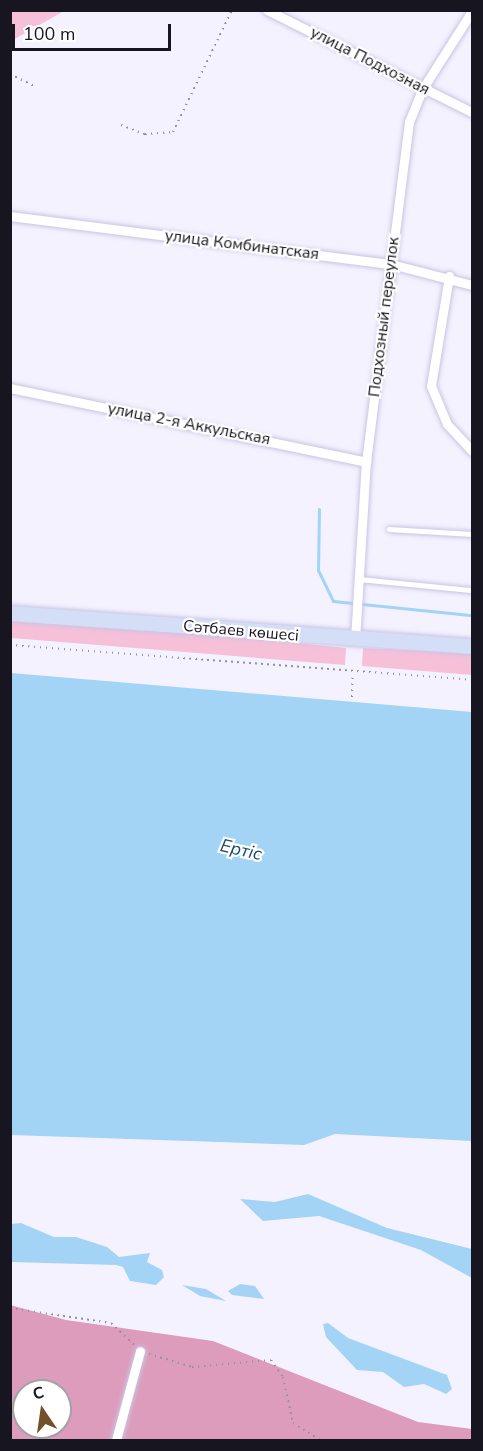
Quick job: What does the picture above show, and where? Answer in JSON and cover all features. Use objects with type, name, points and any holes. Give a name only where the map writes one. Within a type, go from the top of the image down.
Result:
[{"type":"main road","name":"Сәтбаев көшесі","points":[[10,613],[355,640],[472,646]]},
{"type":"street","name":"улица Подхозная","points":[[267,10],[472,112]]},
{"type":"street","name":"Подхозный переулок","points":[[355,640],[366,462],[409,122],[423,88],[472,11]]},
{"type":"street","name":"улица Комбинатская","points":[[10,216],[391,264],[449,276],[472,285]]},
{"type":"street","points":[[449,276],[431,386],[447,423],[472,451]]},
{"type":"street","name":"улица 2-я Аккульская","points":[[10,388],[366,462]]},
{"type":"street","points":[[116,1440],[140,1351]]},
{"type":"lane","points":[[389,529],[472,534]]},
{"type":"lane","points":[[358,579],[472,590]]},
{"type":"path","points":[[121,125],[145,134],[173,132],[232,10]]},
{"type":"path","points":[[10,74],[35,86]]},
{"type":"path","points":[[10,645],[353,673],[472,680]]},
{"type":"path","points":[[352,697],[353,673]]},
{"type":"path","points":[[10,1308],[111,1323],[140,1351],[192,1367],[271,1360],[283,1377],[293,1423],[320,1440]]},
{"type":"shaded area","points":[[11,10],[64,10],[64,11],[11,41]]},
{"type":"shaded area","points":[[10,612],[346,648],[345,665],[11,638]]},
{"type":"shaded area","points":[[363,648],[472,653],[472,675],[362,666]]},
{"type":"shaded area","points":[[10,1305],[66,1320],[213,1341],[418,1422],[472,1429],[472,1440],[11,1440]]},
{"type":"water","name":"Ертіс","points":[[11,673],[472,712],[472,1141],[335,1134],[304,1145],[11,1135]]},
{"type":"water","points":[[308,1194],[387,1228],[472,1249],[472,1278],[421,1250],[319,1216],[263,1221],[240,1199],[275,1202]]},
{"type":"water","points":[[21,1223],[54,1237],[76,1237],[107,1247],[119,1257],[150,1253],[147,1262],[162,1270],[164,1277],[156,1285],[130,1281],[123,1267],[116,1265],[11,1262],[11,1224]]},
{"type":"water","points":[[240,1284],[255,1286],[264,1299],[232,1295],[228,1291]]},
{"type":"water","points":[[182,1285],[206,1289],[226,1301],[200,1296]]},
{"type":"water","points":[[328,1323],[348,1338],[447,1375],[452,1389],[446,1394],[424,1384],[404,1387],[383,1372],[357,1370],[326,1337],[323,1324]]},
{"type":"waterway","points":[[319,509],[318,570],[333,601],[472,615]]}]
